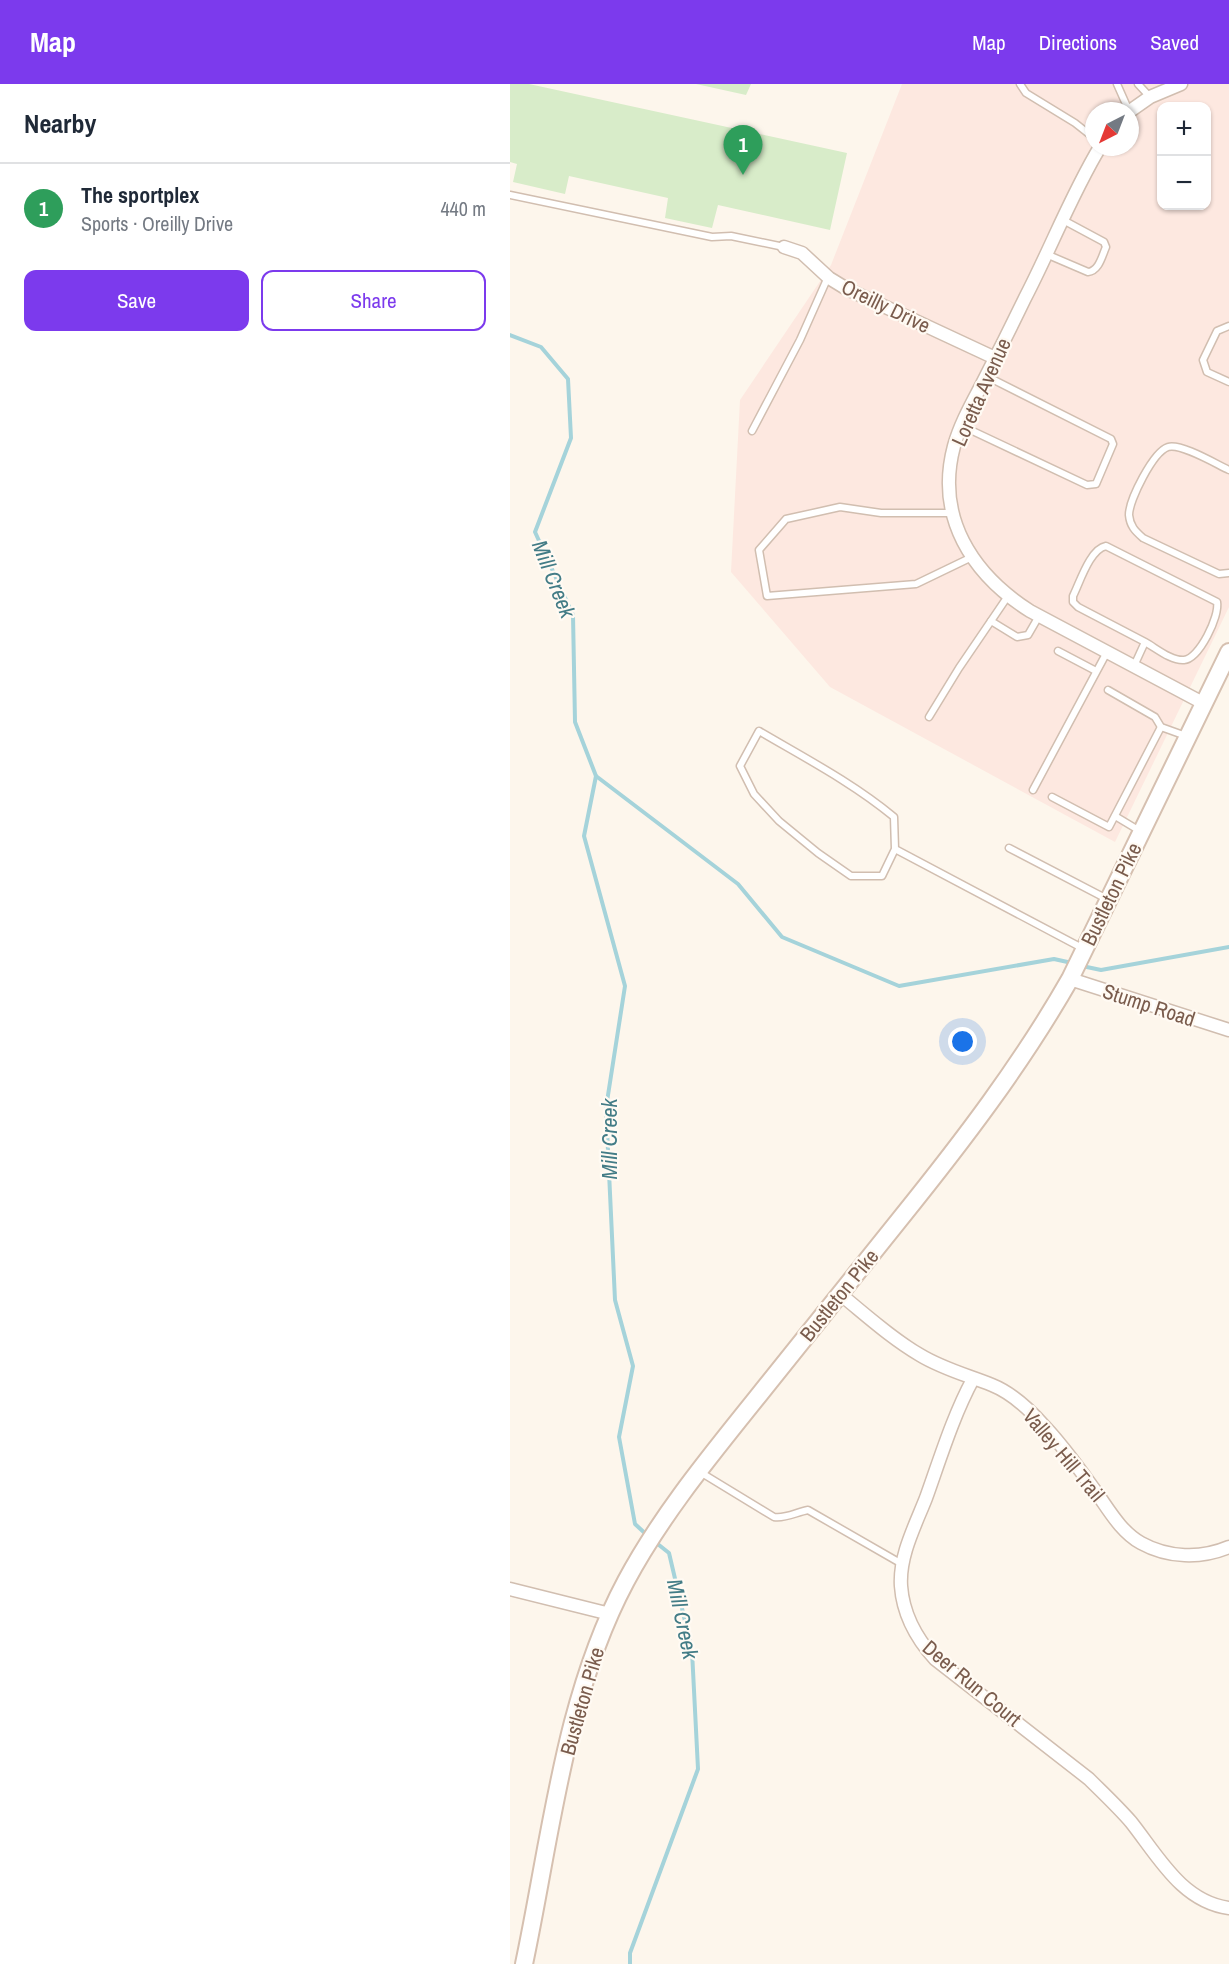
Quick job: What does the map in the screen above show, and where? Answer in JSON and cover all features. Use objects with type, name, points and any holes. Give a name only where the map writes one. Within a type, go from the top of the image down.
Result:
[{"type":"main road","name":"Bustleton Pike","points":[[524,1964],[574,1723],[587,1674],[625,1582],[677,1498],[962,1142],[1044,1025],[1077,965],[1229,652]]},
{"type":"street","points":[[1139,104],[1150,97],[1181,84]]},
{"type":"street","name":"Loretta Avenue","points":[[1095,156],[1078,185],[962,426],[955,445],[951,468],[954,513],[962,540],[972,557],[993,583],[1008,596],[1039,616],[1203,703]]},
{"type":"street","name":"Oreilly Drive","points":[[784,247],[802,253],[847,289],[995,358]]},
{"type":"street","name":"Stump Road","points":[[1077,965],[1229,1030]]},
{"type":"street","name":"Valley Hill Trail","points":[[840,1294],[903,1345],[939,1365],[993,1385],[1015,1399],[1032,1414],[1077,1467],[1119,1525],[1139,1542],[1174,1555],[1194,1556],[1213,1553],[1229,1547]]},
{"type":"street","name":"Deer Run Court","points":[[973,1379],[902,1563],[901,1585],[904,1608],[909,1622],[925,1648],[935,1659],[1096,1785],[1128,1819],[1179,1884],[1204,1900],[1229,1908]]},
{"type":"street","points":[[510,1588],[610,1614]]},
{"type":"lane","points":[[1020,84],[1026,93],[1085,131]]},
{"type":"lane","points":[[1117,84],[1125,102]]},
{"type":"lane","points":[[1138,84],[1150,97]]},
{"type":"lane","points":[[510,195],[712,237],[731,236],[784,247]]},
{"type":"lane","points":[[1046,254],[1088,272],[1093,272],[1097,268],[1106,247],[1104,242],[1063,220]]},
{"type":"lane","points":[[752,431],[800,340],[828,276]]},
{"type":"lane","points":[[1229,326],[1217,331],[1203,360],[1207,372],[1229,382]]},
{"type":"lane","points":[[962,426],[1087,485],[1096,484],[1113,444],[1111,439],[986,376]]},
{"type":"lane","points":[[1229,470],[1180,447],[1169,447],[1157,454],[1130,503],[1129,516],[1133,529],[1143,538],[1219,574],[1229,573]]},
{"type":"lane","points":[[954,513],[881,513],[840,507],[786,519],[759,550],[767,596],[916,584],[972,557]]},
{"type":"lane","points":[[1106,546],[1217,602],[1219,609],[1203,644],[1196,654],[1186,660],[1176,660],[1145,642],[1073,602],[1073,596],[1099,547],[1106,546]]},
{"type":"lane","points":[[929,717],[1008,596]]},
{"type":"lane","points":[[991,621],[1017,637],[1028,635],[1039,616]]},
{"type":"lane","points":[[1134,666],[1145,642]]},
{"type":"lane","points":[[1058,651],[1096,671]]},
{"type":"lane","points":[[1033,790],[1107,651]]},
{"type":"lane","points":[[1108,690],[1155,717],[1161,728],[1187,736]]},
{"type":"lane","points":[[1052,796],[1109,827],[1161,728]]},
{"type":"lane","points":[[759,731],[853,786],[894,817],[895,849],[882,876],[850,876],[780,821],[754,794],[740,766],[759,731]]},
{"type":"lane","points":[[1115,816],[1141,831]]},
{"type":"lane","points":[[1009,848],[1108,900]]},
{"type":"lane","points":[[895,849],[1077,965]]},
{"type":"lane","points":[[699,1471],[774,1517],[781,1518],[808,1510],[902,1563]]},
{"type":"shaded area","points":[[902,84],[1229,84],[1229,607],[1115,842],[830,687],[731,572],[740,400],[831,265]]},
{"type":"green space","points":[[510,84],[529,84],[847,153],[830,230],[718,205],[712,228],[665,218],[668,198],[569,176],[565,194],[513,182],[517,164],[510,162]]},
{"type":"green space","points":[[696,84],[751,84],[746,95]]},
{"type":"waterway","name":"Mill Creek","points":[[510,335],[541,347],[568,379],[571,438],[535,532],[573,615],[575,722],[596,776],[584,836],[625,986],[606,1108],[615,1300],[633,1366],[619,1437],[635,1524],[648,1536]]},
{"type":"waterway","points":[[596,776],[738,884],[782,937],[899,986],[1054,959],[1072,963]]},
{"type":"waterway","points":[[1082,966],[1101,970],[1229,947]]},
{"type":"waterway","name":"Mill Creek","points":[[630,1964],[630,1953],[698,1769],[692,1651],[669,1553],[654,1541]]},
{"type":"place","name":"The sportplex","points":[[743,175]]}]
